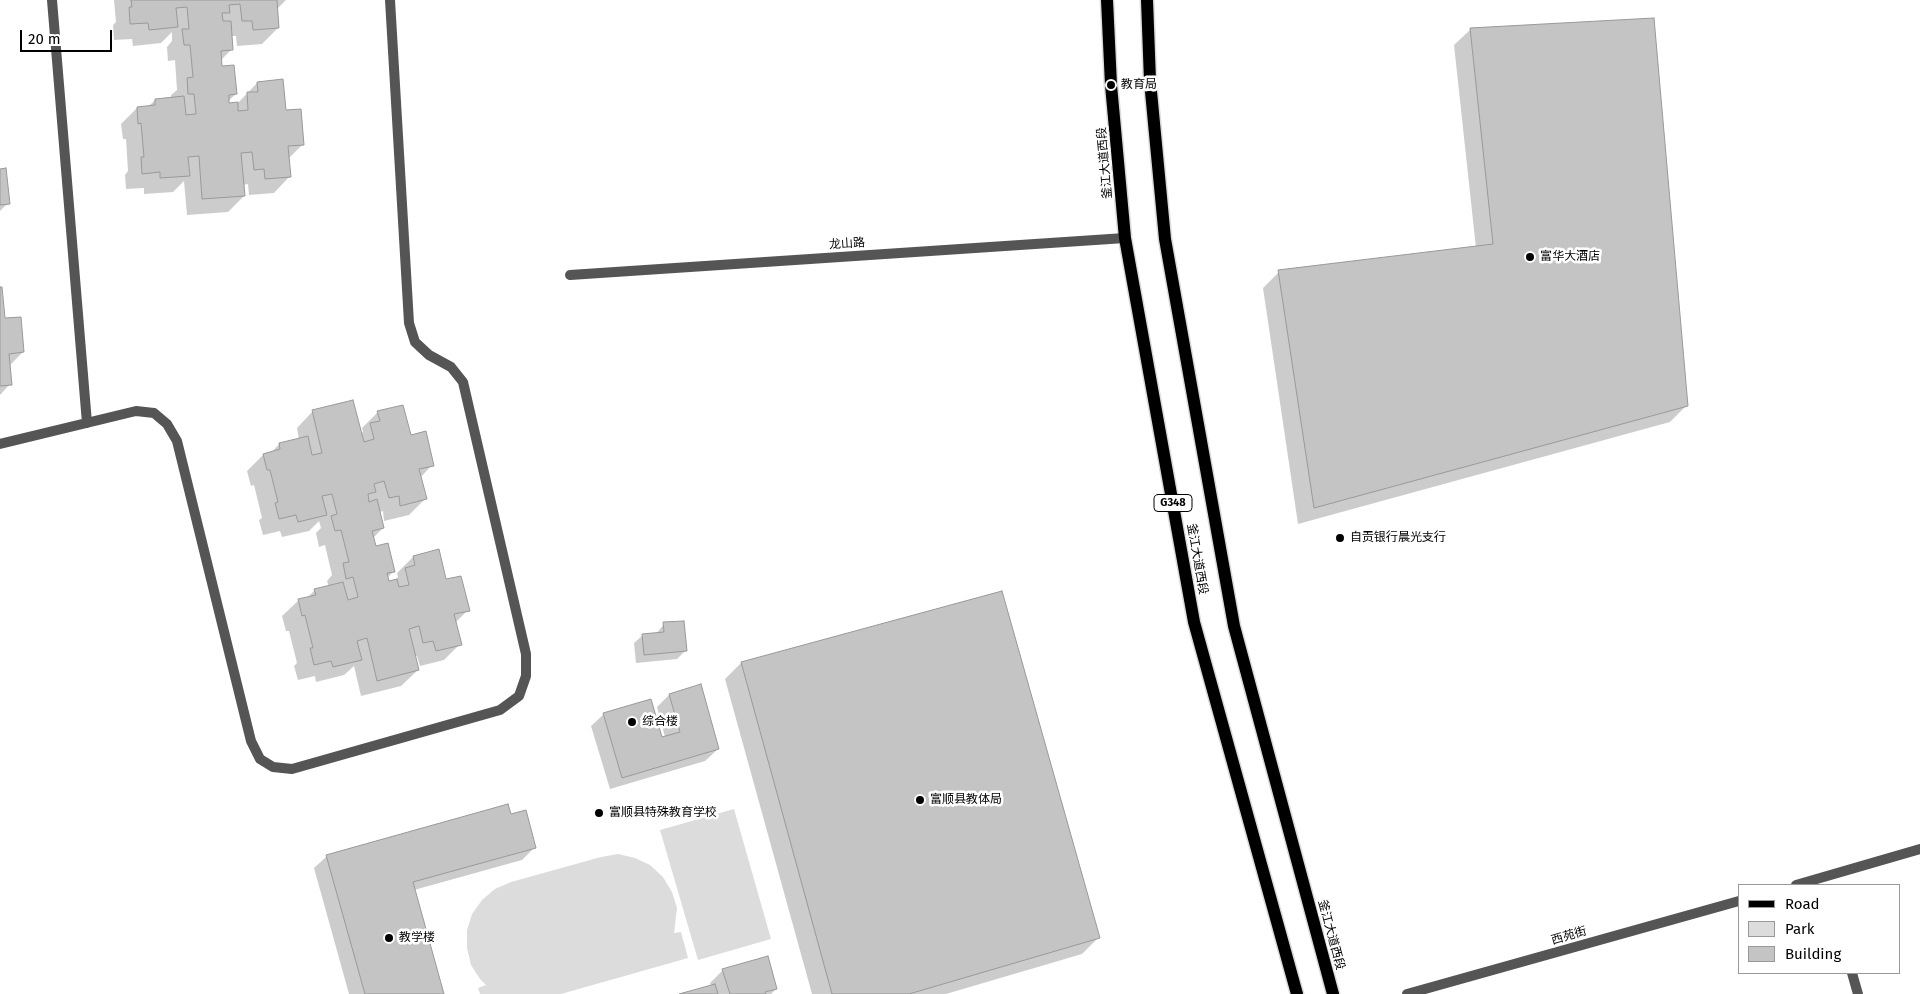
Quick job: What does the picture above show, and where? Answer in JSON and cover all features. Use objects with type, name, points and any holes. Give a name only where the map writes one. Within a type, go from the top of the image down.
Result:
[{"type":"main road","name":"釜江大道西段","points":[[1107,0],[1111,85],[1126,238],[1194,622],[1297,994]]},
{"type":"main road","name":"釜江大道西段","points":[[1147,0],[1150,80],[1165,239],[1234,626],[1333,994]]},
{"type":"street","points":[[52,0],[87,423]]},
{"type":"street","points":[[0,444],[136,411],[154,413],[167,424],[177,441],[251,741],[260,758],[273,767],[292,769],[500,710],[519,696],[526,676],[526,654],[464,382],[451,367],[429,355],[415,342],[409,323],[390,0]]},
{"type":"street","name":"龙山路","points":[[570,275],[1126,238]]},
{"type":"street","points":[[1804,884],[1826,881],[1920,849]]},
{"type":"street","name":"西苑街","points":[[1407,994],[1738,901]]},
{"type":"street","points":[[1852,974],[1858,994]]},
{"type":"green space","points":[[734,809],[771,939],[698,960],[660,830]]},
{"type":"green space","points":[[618,854],[635,858],[650,865],[663,877],[672,892],[677,908],[674,933],[681,932],[688,958],[561,994],[480,994],[478,988],[486,985],[471,965],[467,948],[467,930],[472,914],[482,900],[495,889],[511,882]]},
{"type":"building","points":[[131,0],[277,0],[279,28],[253,30],[252,21],[242,21],[240,4],[229,5],[230,13],[222,13],[223,21],[231,21],[233,50],[221,51],[222,66],[234,65],[237,94],[229,95],[229,103],[238,102],[238,111],[248,110],[247,92],[258,92],[257,82],[283,79],[286,110],[301,109],[304,145],[288,146],[291,177],[265,179],[264,169],[254,170],[252,152],[241,153],[245,196],[202,199],[199,156],[188,157],[190,176],[160,178],[160,172],[142,174],[141,157],[144,157],[141,123],[138,124],[137,107],[155,105],[155,99],[184,96],[186,115],[196,114],[194,94],[188,94],[187,78],[193,77],[190,45],[184,45],[182,29],[189,29],[187,7],[176,8],[178,27],[149,30],[148,23],[130,24],[129,7],[132,7]]},
{"type":"building","name":"富华大酒店","points":[[1654,18],[1688,406],[1314,508],[1278,270],[1493,244],[1470,28]]},
{"type":"building","points":[[6,168],[10,204],[0,205],[0,169]]},
{"type":"building","points":[[0,287],[2,287],[5,318],[21,317],[24,352],[9,354],[12,385],[0,386]]},
{"type":"building","points":[[353,400],[364,442],[374,439],[370,423],[380,421],[377,411],[403,405],[411,435],[426,431],[434,466],[419,469],[427,499],[400,506],[399,496],[389,498],[384,481],[374,484],[376,492],[368,494],[369,502],[377,499],[384,528],[372,531],[376,546],[388,543],[395,572],[387,573],[389,581],[397,579],[399,587],[409,585],[405,568],[415,565],[413,556],[439,549],[446,579],[461,576],[470,611],[454,614],[462,645],[436,651],[433,641],[423,643],[419,626],[409,629],[419,670],[377,681],[367,638],[357,641],[362,660],[333,667],[331,661],[314,665],[310,648],[313,648],[305,615],[302,616],[298,599],[316,595],[314,589],[343,582],[348,600],[358,597],[353,577],[346,579],[343,563],[349,562],[341,530],[335,531],[331,516],[337,514],[332,494],[322,496],[327,515],[298,522],[296,515],[279,519],[275,503],[278,502],[270,470],[267,470],[263,454],[280,449],[279,443],[308,436],[312,455],[322,453],[312,410]]},
{"type":"building","name":"富顺县教体局","points":[[1002,591],[1100,938],[909,994],[832,994],[741,662]]},
{"type":"building","points":[[684,621],[687,651],[644,655],[642,634],[664,632],[663,622]]},
{"type":"building","name":"综合楼","points":[[701,684],[719,749],[622,778],[603,713],[651,699],[662,737],[680,732],[669,694]]},
{"type":"building","name":"教学楼","points":[[508,804],[511,814],[526,810],[536,848],[413,882],[444,994],[365,994],[326,855]]},
{"type":"building","points":[[768,956],[777,989],[765,992],[766,994],[730,994],[722,969]]},
{"type":"building","points":[[715,984],[718,994],[679,994]]},
{"type":"place","name":"教育局","points":[[1111,85]]},
{"type":"place","name":"富华大酒店","points":[[1530,257]]},
{"type":"place","name":"自贡银行晨光支行","points":[[1340,538]]},
{"type":"place","name":"综合楼","points":[[632,722]]},
{"type":"place","name":"富顺县教体局","points":[[920,800]]},
{"type":"place","name":"富顺县特殊教育学校","points":[[599,813]]},
{"type":"place","name":"教学楼","points":[[389,938]]}]
